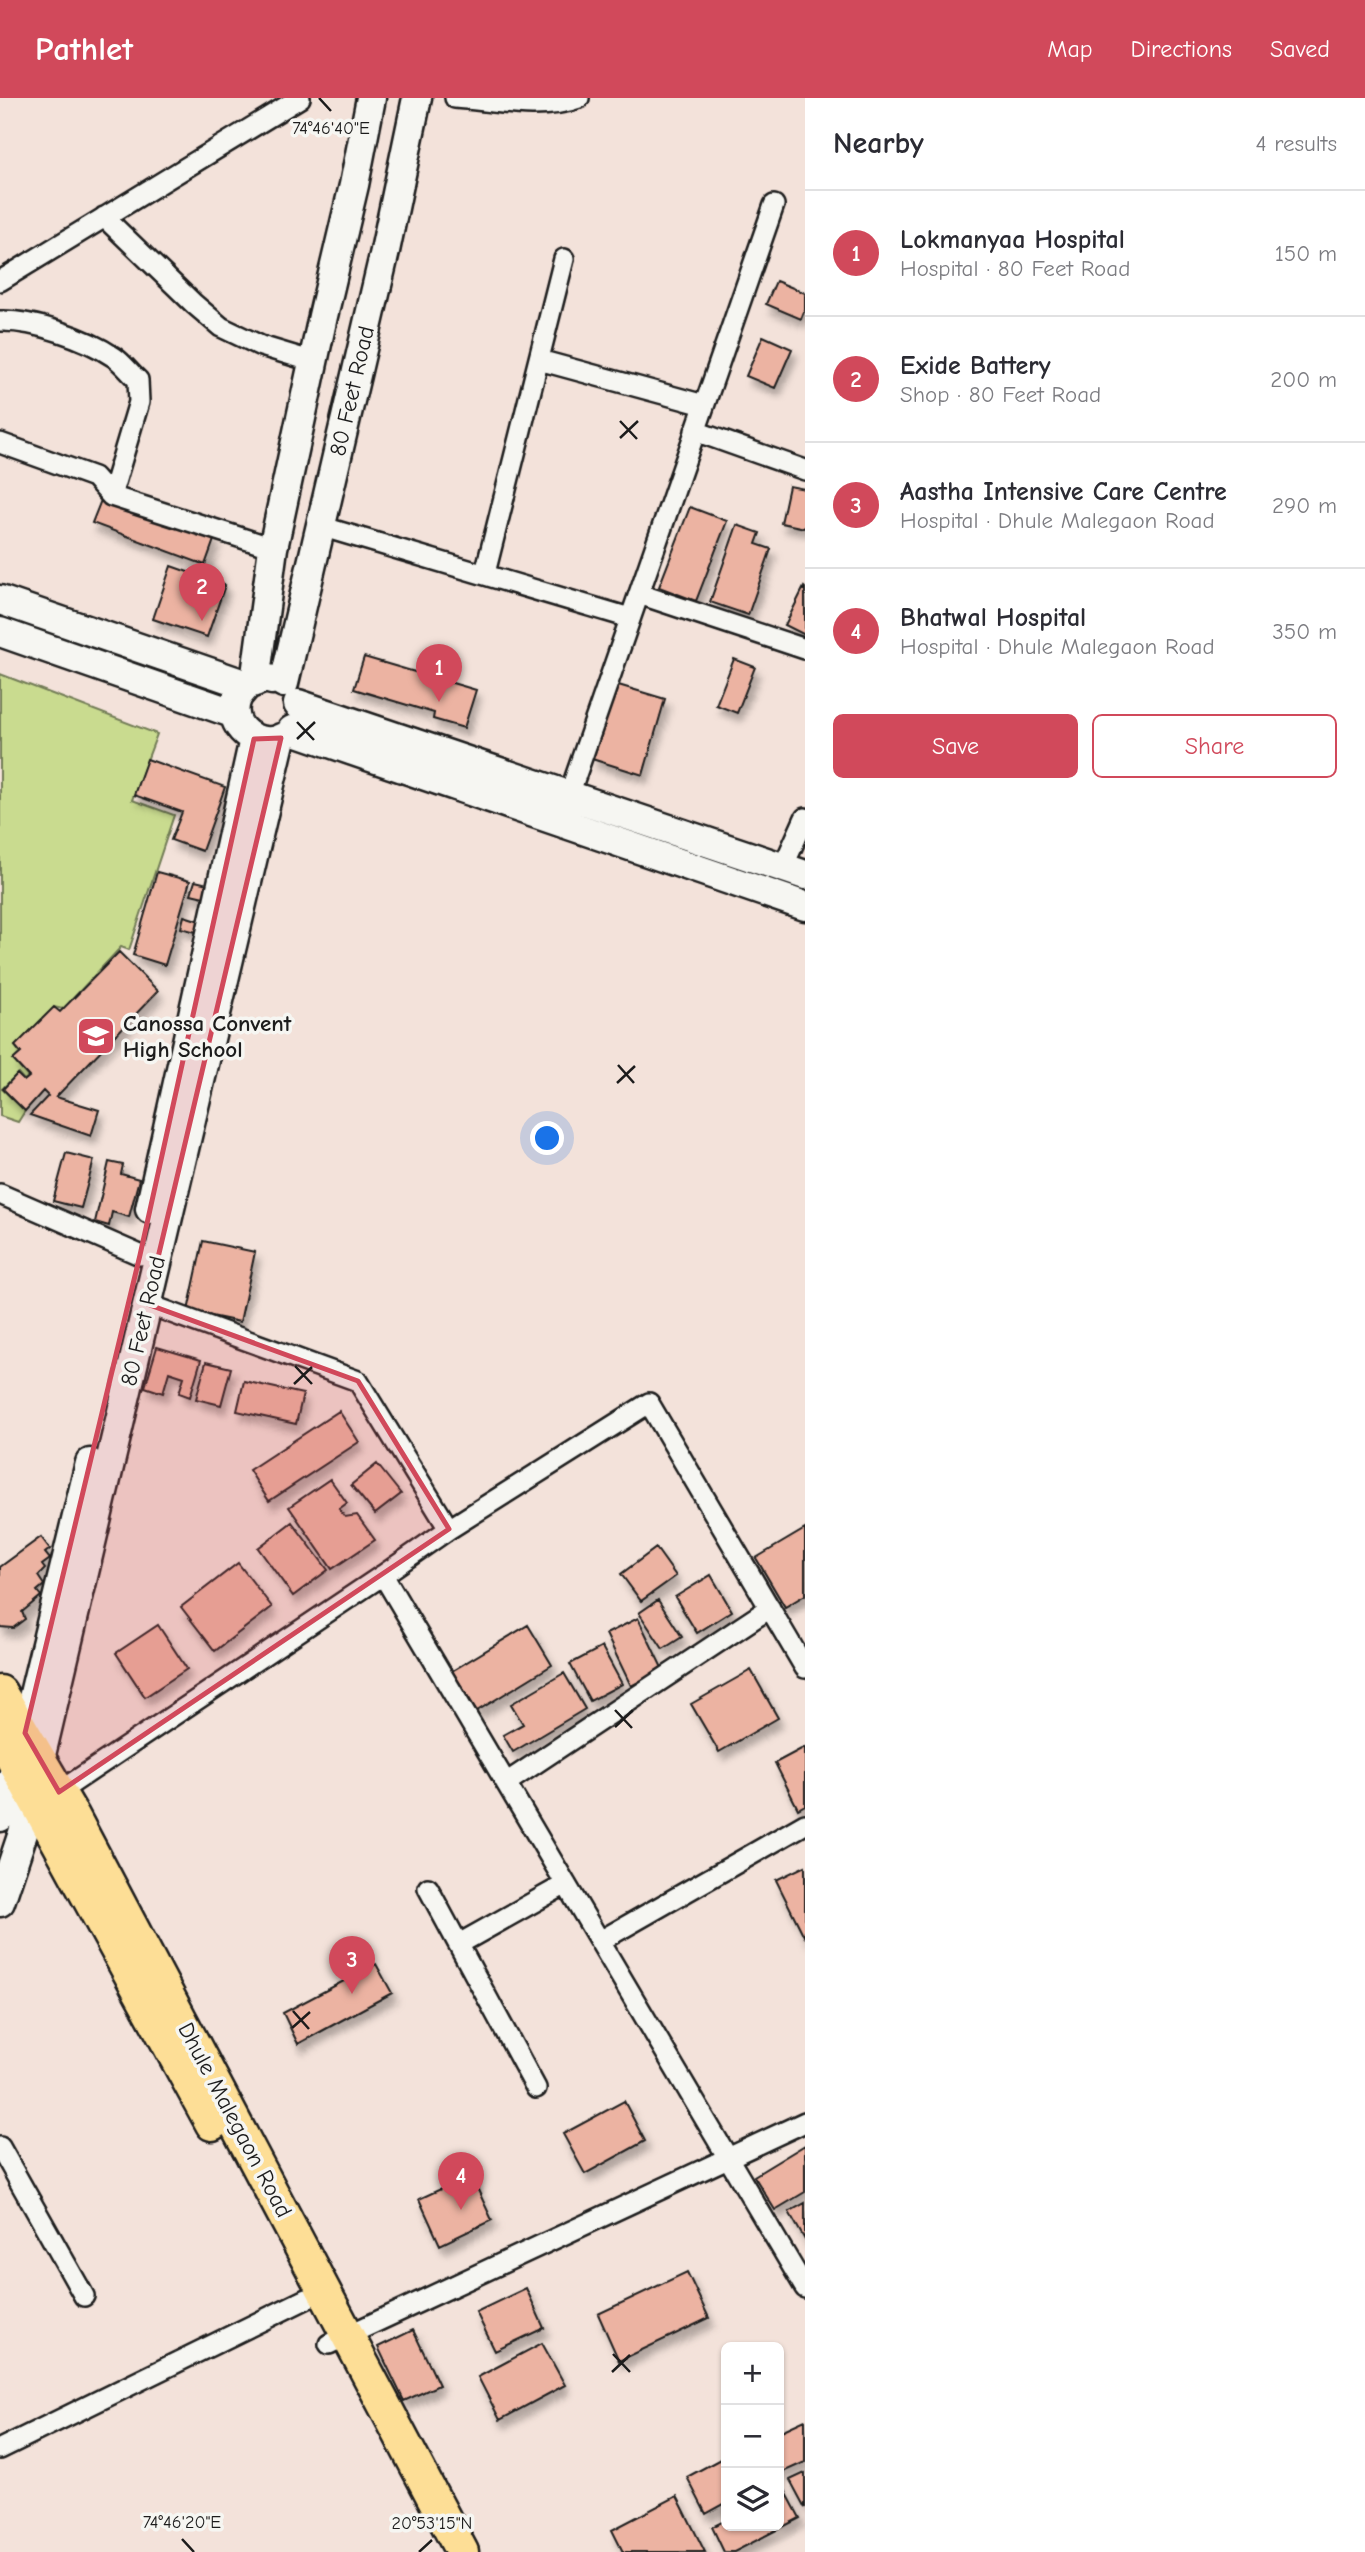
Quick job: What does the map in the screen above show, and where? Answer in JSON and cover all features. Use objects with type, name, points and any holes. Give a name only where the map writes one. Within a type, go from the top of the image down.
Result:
[{"type":"main road","name":"80 Feet Road","points":[[235,715],[237,698],[251,683],[273,548],[371,98]]},
{"type":"main road","name":"80 Feet Road","points":[[0,1817],[147,1304],[282,719],[320,526],[385,251],[417,98]]},
{"type":"main road","points":[[0,600],[251,683],[265,678],[282,719],[805,906]]},
{"type":"main road","points":[[0,632],[235,715],[248,737],[282,719],[569,795],[794,871]]},
{"type":"main road","name":"80 Feet Road","points":[[20,1748],[140,1255],[282,719]]},
{"type":"main road","name":"Dhule Malegaon Road","points":[[0,1692],[20,1748],[339,2340],[462,2552]]},
{"type":"main road","points":[[0,1902],[47,1795]]},
{"type":"main road","points":[[47,1795],[306,2299],[339,2340],[439,2552]]},
{"type":"street","points":[[0,281],[300,98]]},
{"type":"street","points":[[455,98],[540,104],[565,103],[579,98]]},
{"type":"street","points":[[569,795],[774,205]]},
{"type":"street","points":[[104,217],[221,327],[261,346],[314,362]]},
{"type":"street","points":[[485,573],[564,259]]},
{"type":"street","points":[[0,321],[42,327],[83,341],[115,358],[138,380],[139,401],[111,496]]},
{"type":"street","points":[[539,360],[704,405]]},
{"type":"street","points":[[695,431],[805,470]]},
{"type":"street","points":[[0,443],[94,477],[111,496],[273,548]]},
{"type":"street","points":[[320,526],[630,618]]},
{"type":"street","points":[[639,594],[805,649]]},
{"type":"street","points":[[794,871],[805,818]]},
{"type":"street","points":[[0,1194],[140,1255]]},
{"type":"street","points":[[147,1304],[358,1381],[449,1529]]},
{"type":"street","points":[[47,1795],[383,1576],[449,1529],[649,1403],[805,1668]]},
{"type":"street","points":[[383,1576],[805,2288]]},
{"type":"street","points":[[506,1783],[770,1608]]},
{"type":"street","points":[[600,1941],[805,1824]]},
{"type":"street","points":[[458,1944],[566,1884]]},
{"type":"street","points":[[428,1888],[536,2088]]},
{"type":"street","points":[[339,2340],[805,2122]]},
{"type":"street","points":[[0,2147],[84,2296]]},
{"type":"street","points":[[0,2449],[306,2299]]},
{"type":"highlighted area","points":[[281,738],[147,1304],[358,1381],[449,1529],[59,1792],[25,1733],[140,1255],[254,739]]},
{"type":"green space","points":[[0,674],[157,734],[132,800],[174,815],[129,950],[121,947],[63,1009],[54,1007],[15,1046],[20,1053],[13,1060],[28,1077],[24,1080],[18,1073],[2,1089],[25,1111],[18,1122],[0,1116]]},
{"type":"building","points":[[776,281],[805,293],[805,309],[801,319],[766,304]]},
{"type":"building","points":[[763,336],[792,349],[775,388],[746,376]]},
{"type":"building","points":[[789,486],[805,489],[805,528],[781,523]]},
{"type":"building","points":[[103,495],[215,537],[205,565],[92,523]]},
{"type":"building","points":[[690,507],[727,521],[696,601],[659,587]]},
{"type":"building","points":[[737,525],[760,533],[756,544],[771,549],[748,615],[710,602]]},
{"type":"building","points":[[171,566],[225,585],[207,637],[153,619]]},
{"type":"building","points":[[805,588],[805,635],[785,625]]},
{"type":"building","points":[[364,657],[476,690],[464,728],[433,719],[434,713],[354,689]]},
{"type":"building","points":[[734,659],[755,667],[737,713],[716,705]]},
{"type":"building","points":[[615,684],[665,699],[643,775],[592,759]]},
{"type":"building","points":[[147,759],[225,787],[202,851],[171,840],[182,812],[134,795]]},
{"type":"building","points":[[157,872],[190,881],[165,965],[133,955]]},
{"type":"building","points":[[195,881],[212,885],[208,898],[191,894]]},
{"type":"building","points":[[184,916],[200,921],[196,932],[181,928]]},
{"type":"building","points":[[119,952],[158,991],[56,1097],[99,1110],[91,1136],[30,1115],[48,1096],[43,1091],[25,1111],[3,1089],[17,1074],[24,1081],[29,1077],[13,1060],[21,1053],[15,1046],[54,1007],[60,1012]]},
{"type":"building","points":[[66,1153],[94,1160],[81,1208],[53,1201]]},
{"type":"building","points":[[109,1162],[123,1165],[121,1174],[139,1179],[129,1217],[112,1212],[109,1226],[95,1222]]},
{"type":"building","points":[[203,1241],[255,1252],[240,1322],[188,1311]]},
{"type":"building","points":[[157,1347],[201,1360],[190,1397],[179,1393],[184,1377],[169,1372],[163,1393],[145,1387]]},
{"type":"building","points":[[206,1362],[231,1368],[221,1405],[196,1399]]},
{"type":"building","points":[[244,1381],[303,1394],[296,1424],[237,1411]]},
{"type":"building","points":[[339,1411],[359,1442],[269,1501],[249,1470]]},
{"type":"building","points":[[377,1464],[401,1494],[375,1514],[351,1485]]},
{"type":"building","points":[[330,1479],[347,1503],[339,1509],[345,1517],[357,1515],[375,1540],[332,1569],[289,1507]]},
{"type":"building","points":[[292,1522],[328,1570],[293,1596],[258,1548]]},
{"type":"building","points":[[805,1529],[805,1595],[785,1607],[756,1558]]},
{"type":"building","points":[[41,1537],[50,1549],[45,1553],[50,1559],[42,1565],[45,1569],[38,1576],[44,1585],[37,1591],[41,1596],[22,1612],[25,1619],[13,1628],[0,1627],[0,1567]]},
{"type":"building","points":[[656,1548],[676,1576],[641,1601],[621,1574]]},
{"type":"building","points":[[238,1563],[272,1607],[215,1651],[181,1607]]},
{"type":"building","points":[[711,1575],[732,1611],[697,1633],[675,1597]]},
{"type":"building","points":[[658,1600],[682,1637],[663,1649],[639,1613]]},
{"type":"building","points":[[638,1618],[663,1670],[631,1686],[606,1634]]},
{"type":"building","points":[[158,1625],[187,1669],[145,1697],[116,1653]]},
{"type":"building","points":[[528,1625],[552,1665],[477,1711],[452,1671]]},
{"type":"building","points":[[602,1647],[622,1684],[590,1701],[570,1664]]},
{"type":"building","points":[[751,1670],[778,1718],[719,1752],[691,1704]]},
{"type":"building","points":[[564,1673],[585,1709],[513,1752],[503,1735],[523,1724],[511,1704]]},
{"type":"building","points":[[805,1747],[805,1805],[798,1809],[775,1763]]},
{"type":"building","points":[[805,1866],[805,1938],[776,1880]]},
{"type":"building","points":[[376,1964],[392,1993],[298,2044],[283,2013]]},
{"type":"building","points":[[624,2101],[645,2141],[585,2174],[563,2134]]},
{"type":"building","points":[[805,2145],[805,2192],[775,2210],[754,2176]]},
{"type":"building","points":[[471,2175],[492,2220],[440,2245],[419,2199]]},
{"type":"building","points":[[805,2203],[805,2240],[789,2212]]},
{"type":"building","points":[[687,2272],[709,2318],[619,2361],[598,2314]]},
{"type":"building","points":[[526,2288],[544,2328],[495,2351],[476,2312]]},
{"type":"building","points":[[413,2330],[439,2385],[404,2401],[378,2347]]},
{"type":"building","points":[[542,2343],[565,2385],[500,2420],[478,2377]]},
{"type":"building","points":[[805,2420],[805,2462],[784,2472],[784,2468],[784,2430]]},
{"type":"building","points":[[721,2459],[721,2506],[706,2514],[687,2477]]},
{"type":"building","points":[[805,2473],[805,2508],[790,2480]]},
{"type":"building","points":[[784,2490],[800,2518],[784,2526]]},
{"type":"building","points":[[677,2496],[705,2552],[623,2552],[612,2530]]},
{"type":"building","points":[[721,2522],[721,2531],[775,2531],[734,2552],[724,2552],[712,2527]]},
{"type":"place","name":"Exide Battery","points":[[202,621]]},
{"type":"place","name":"Lokmanyaa Hospital","points":[[439,702]]},
{"type":"place","name":"Canossa Convent High School","points":[[96,1036]]},
{"type":"place","name":"Aastha Intensive Care Centre","points":[[352,1994]]},
{"type":"place","name":"Bhatwal Hospital","points":[[461,2210]]}]
